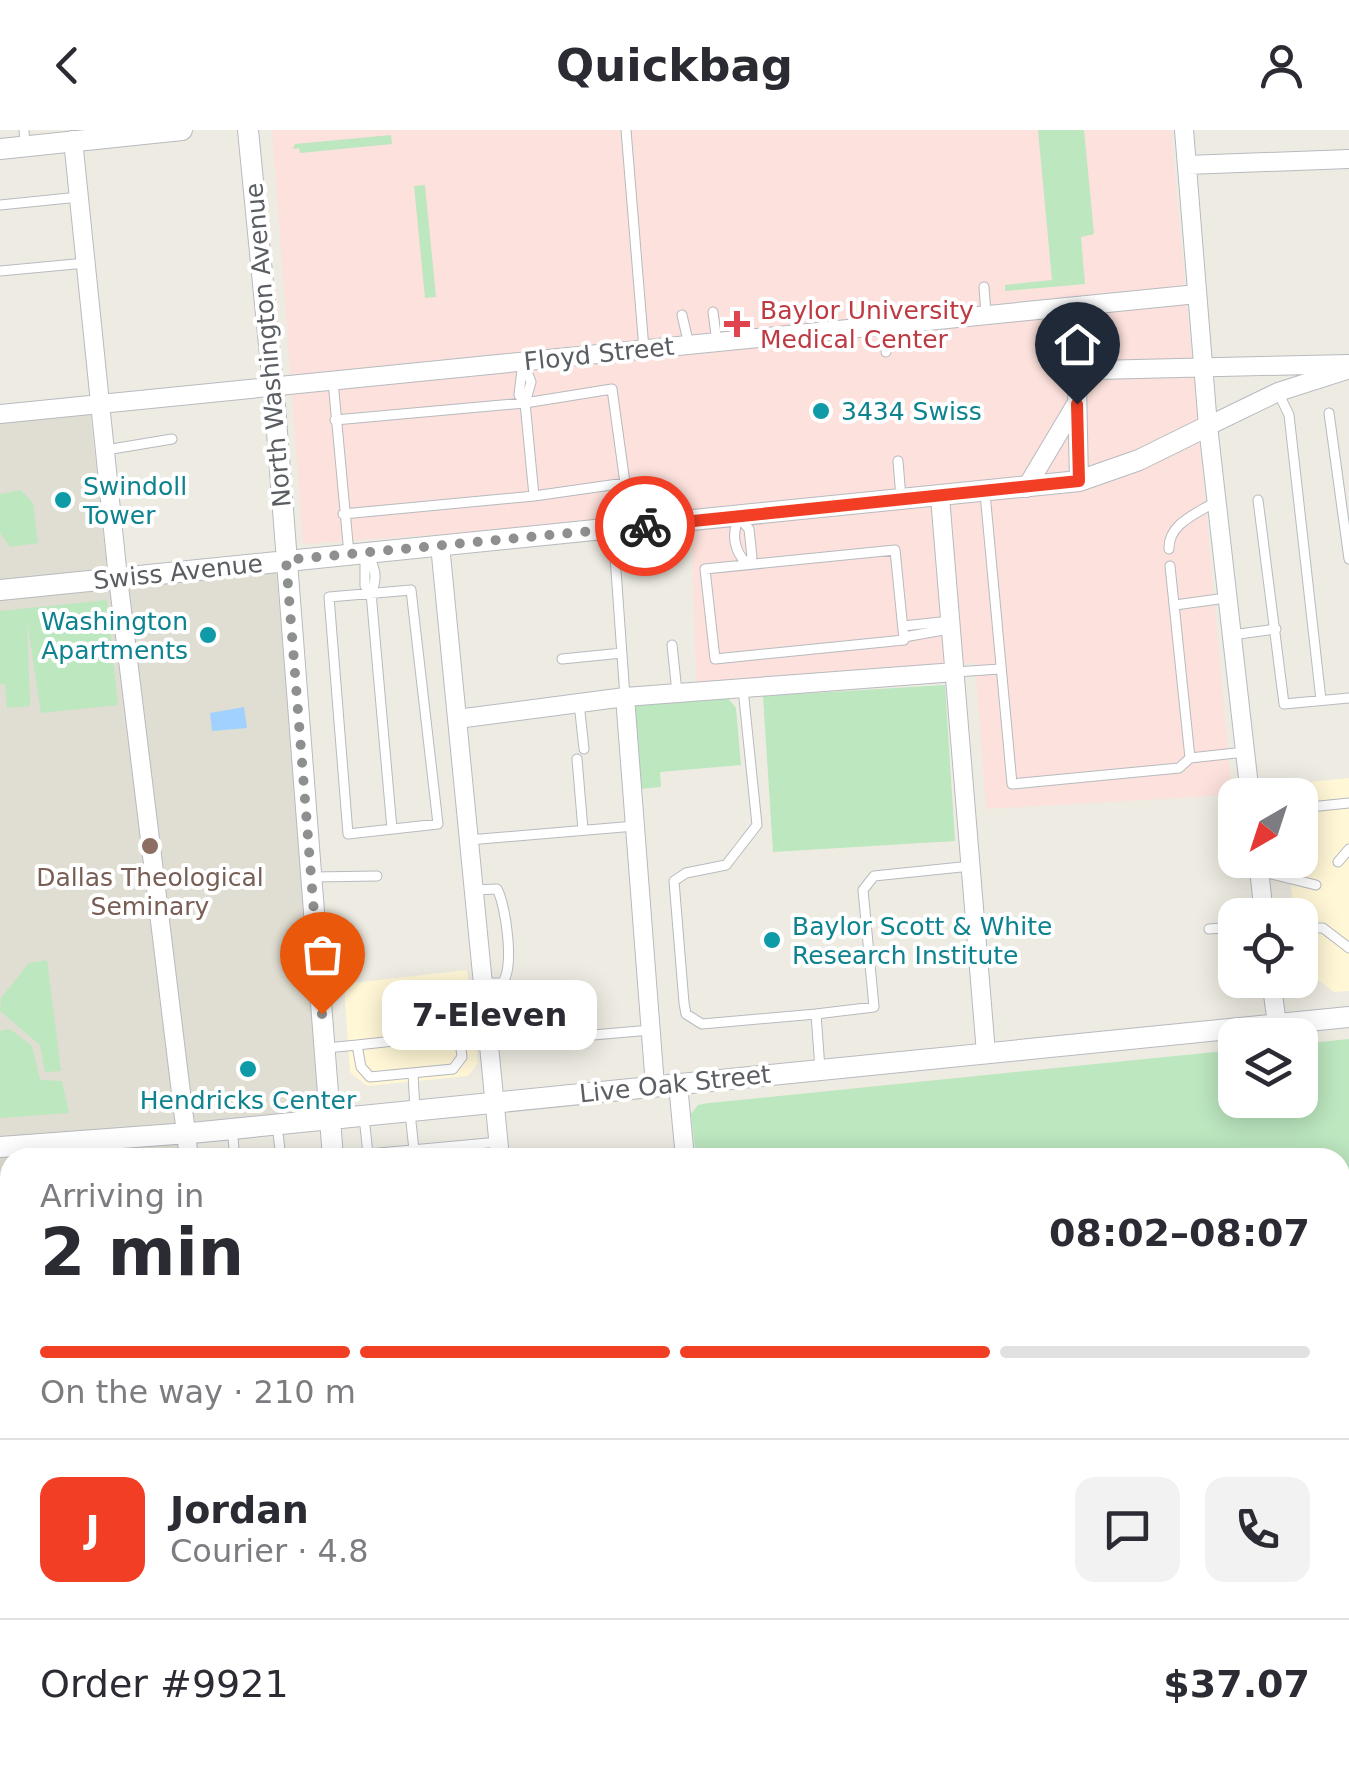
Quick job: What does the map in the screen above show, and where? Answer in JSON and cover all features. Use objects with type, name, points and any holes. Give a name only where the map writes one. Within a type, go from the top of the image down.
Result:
[{"type":"street","points":[[0,149],[25,138],[182,130]]},
{"type":"street","name":"North Washington Avenue","points":[[248,130],[273,386],[332,1148]]},
{"type":"street","points":[[1184,130],[1208,426],[1248,778]]},
{"type":"street","points":[[83,136],[79,197],[118,578],[188,1148]]},
{"type":"street","points":[[1187,165],[1349,160]]},
{"type":"street","name":"Floyd Street","points":[[0,414],[1198,294]]},
{"type":"street","points":[[1079,481],[1077,386],[1096,370],[1203,365],[1349,367]]},
{"type":"street","name":"Swiss Avenue","points":[[0,590],[1079,481],[1139,460],[1278,392],[1349,367]]},
{"type":"street","points":[[1026,488],[1077,404]]},
{"type":"street","points":[[940,497],[986,1053]]},
{"type":"street","points":[[440,545],[500,1148]]},
{"type":"street","points":[[457,719],[626,698],[955,672]]},
{"type":"street","points":[[626,698],[655,1086]]},
{"type":"street","name":"Live Oak Street","points":[[1318,1020],[1349,1017]]},
{"type":"street","name":"Live Oak Street","points":[[0,1147],[186,1134],[1218,1030]]},
{"type":"street","points":[[678,1084],[684,1148]]},
{"type":"lane","points":[[626,130],[644,349]]},
{"type":"lane","points":[[0,205],[79,197]]},
{"type":"lane","points":[[0,271],[86,264]]},
{"type":"lane","points":[[984,287],[986,314]]},
{"type":"lane","points":[[713,312],[718,342]]},
{"type":"lane","points":[[682,315],[689,344]]},
{"type":"lane","points":[[884,325],[886,352]]},
{"type":"lane","points":[[523,361],[531,382],[525,403],[534,496]]},
{"type":"lane","points":[[333,380],[343,514],[365,586],[371,592],[392,829]]},
{"type":"lane","points":[[335,420],[525,403],[612,388],[625,484],[343,514]]},
{"type":"lane","points":[[1278,392],[1288,416],[1320,700]]},
{"type":"lane","points":[[1329,413],[1349,559]]},
{"type":"lane","points":[[106,450],[172,439]]},
{"type":"lane","points":[[898,461],[902,501]]},
{"type":"lane","points":[[985,493],[1012,784],[1179,768],[1190,758],[1245,752]]},
{"type":"lane","points":[[1258,500],[1284,704],[1349,698]]},
{"type":"lane","points":[[1169,548],[1168,536],[1175,528],[1217,501]]},
{"type":"lane","points":[[739,518],[750,530],[752,557],[746,564]]},
{"type":"lane","points":[[613,528],[626,698]]},
{"type":"lane","points":[[903,632],[895,550],[705,568],[714,659],[903,632],[942,622],[952,628]]},
{"type":"lane","points":[[1170,566],[1190,758]]},
{"type":"lane","points":[[412,590],[438,824],[348,834],[329,597],[371,592],[412,590]]},
{"type":"lane","points":[[1174,604],[1228,598]]},
{"type":"lane","points":[[1232,635],[1276,629]]},
{"type":"lane","points":[[672,644],[678,694]]},
{"type":"lane","points":[[562,658],[622,654]]},
{"type":"lane","points":[[955,672],[1000,669]]},
{"type":"lane","points":[[743,688],[757,825],[726,865],[686,873],[674,881],[686,1014],[702,1024],[874,1007],[863,890],[874,876],[971,866]]},
{"type":"lane","points":[[579,703],[584,748]]},
{"type":"lane","points":[[577,759],[583,830]]},
{"type":"lane","points":[[1318,806],[1349,803]]},
{"type":"lane","points":[[469,840],[635,826]]},
{"type":"lane","points":[[1338,862],[1349,850]]},
{"type":"lane","points":[[311,878],[377,876]]},
{"type":"lane","points":[[1296,878],[1316,885]]},
{"type":"lane","points":[[473,890],[497,889],[504,911],[509,974],[502,983],[483,983]]},
{"type":"lane","points":[[1318,928],[1349,948]]},
{"type":"lane","points":[[1210,930],[1218,929]]},
{"type":"lane","points":[[816,1014],[820,1069]]},
{"type":"lane","points":[[324,1049],[459,1034],[488,1038],[651,1030]]},
{"type":"lane","points":[[357,1045],[361,1068],[370,1077],[413,1074],[458,1064],[459,1034]]},
{"type":"lane","points":[[413,1074],[414,1148]]},
{"type":"lane","points":[[364,1116],[368,1148]]},
{"type":"lane","points":[[277,1124],[280,1148]]},
{"type":"lane","points":[[232,1129],[234,1148]]},
{"type":"lane","points":[[438,1148],[482,1148]]},
{"type":"shaded area","name":"Baylor University Medical Center","points":[[272,130],[1171,130],[1230,778],[1218,778],[1218,796],[986,809],[975,663],[696,682],[691,517],[303,544]]},
{"type":"shaded area","name":"Dallas Theological Seminary","points":[[90,409],[109,586],[276,566],[322,1106],[308,1107],[309,1120],[187,1134],[188,1148],[0,1148],[0,420]]},
{"type":"shaded area","points":[[1349,778],[1349,991],[1334,992],[1318,980],[1318,898],[1292,898],[1290,878],[1318,878],[1318,781]]},
{"type":"shaded area","points":[[467,970],[478,1063],[468,1076],[367,1086],[350,1072],[344,984]]},
{"type":"green space","points":[[1038,130],[1084,130],[1094,234],[1081,237],[1085,284],[1005,291],[1005,285],[1052,280]]},
{"type":"green space","points":[[391,135],[392,144],[300,153],[299,148],[293,149],[295,144]]},
{"type":"green space","points":[[425,185],[436,297],[425,298],[414,186]]},
{"type":"green space","points":[[21,490],[33,503],[38,543],[10,547],[0,533],[0,494]]},
{"type":"green space","points":[[107,600],[118,705],[41,713],[27,621],[30,706],[7,708],[5,684],[0,684],[0,611]]},
{"type":"green space","points":[[945,685],[955,841],[773,852],[763,696]]},
{"type":"green space","points":[[727,697],[736,708],[741,765],[660,772],[661,787],[640,789],[632,705]]},
{"type":"green space","points":[[47,960],[61,1071],[45,1072],[40,1045],[0,1011],[1,998],[29,963]]},
{"type":"green space","points":[[10,1029],[32,1046],[40,1080],[62,1081],[69,1113],[0,1118],[0,1031]]},
{"type":"green space","points":[[1349,1039],[1349,1148],[695,1148],[691,1114],[698,1105],[1218,1052],[1218,1118],[1318,1118],[1318,1042]]},
{"type":"water","points":[[244,707],[247,728],[212,731],[210,713]]},
{"type":"way so far","points":[[322,1014],[286,560],[645,526]]},
{"type":"place","name":"Baylor University Medical Center","points":[[737,324]]},
{"type":"place","name":"3434 Swiss","points":[[821,411]]},
{"type":"place","name":"Swindoll Tower","points":[[63,500]]},
{"type":"place","name":"Washington Apartments","points":[[208,635]]},
{"type":"place","name":"Dallas Theological Seminary","points":[[150,846]]},
{"type":"place","name":"Baylor Scott & White Research Institute","points":[[772,940]]},
{"type":"place","name":"7-Eleven","points":[[322,1014]]},
{"type":"place","name":"Hendricks Center","points":[[248,1069]]},
{"type":"route","points":[[645,526],[1079,481],[1077,404]]}]
